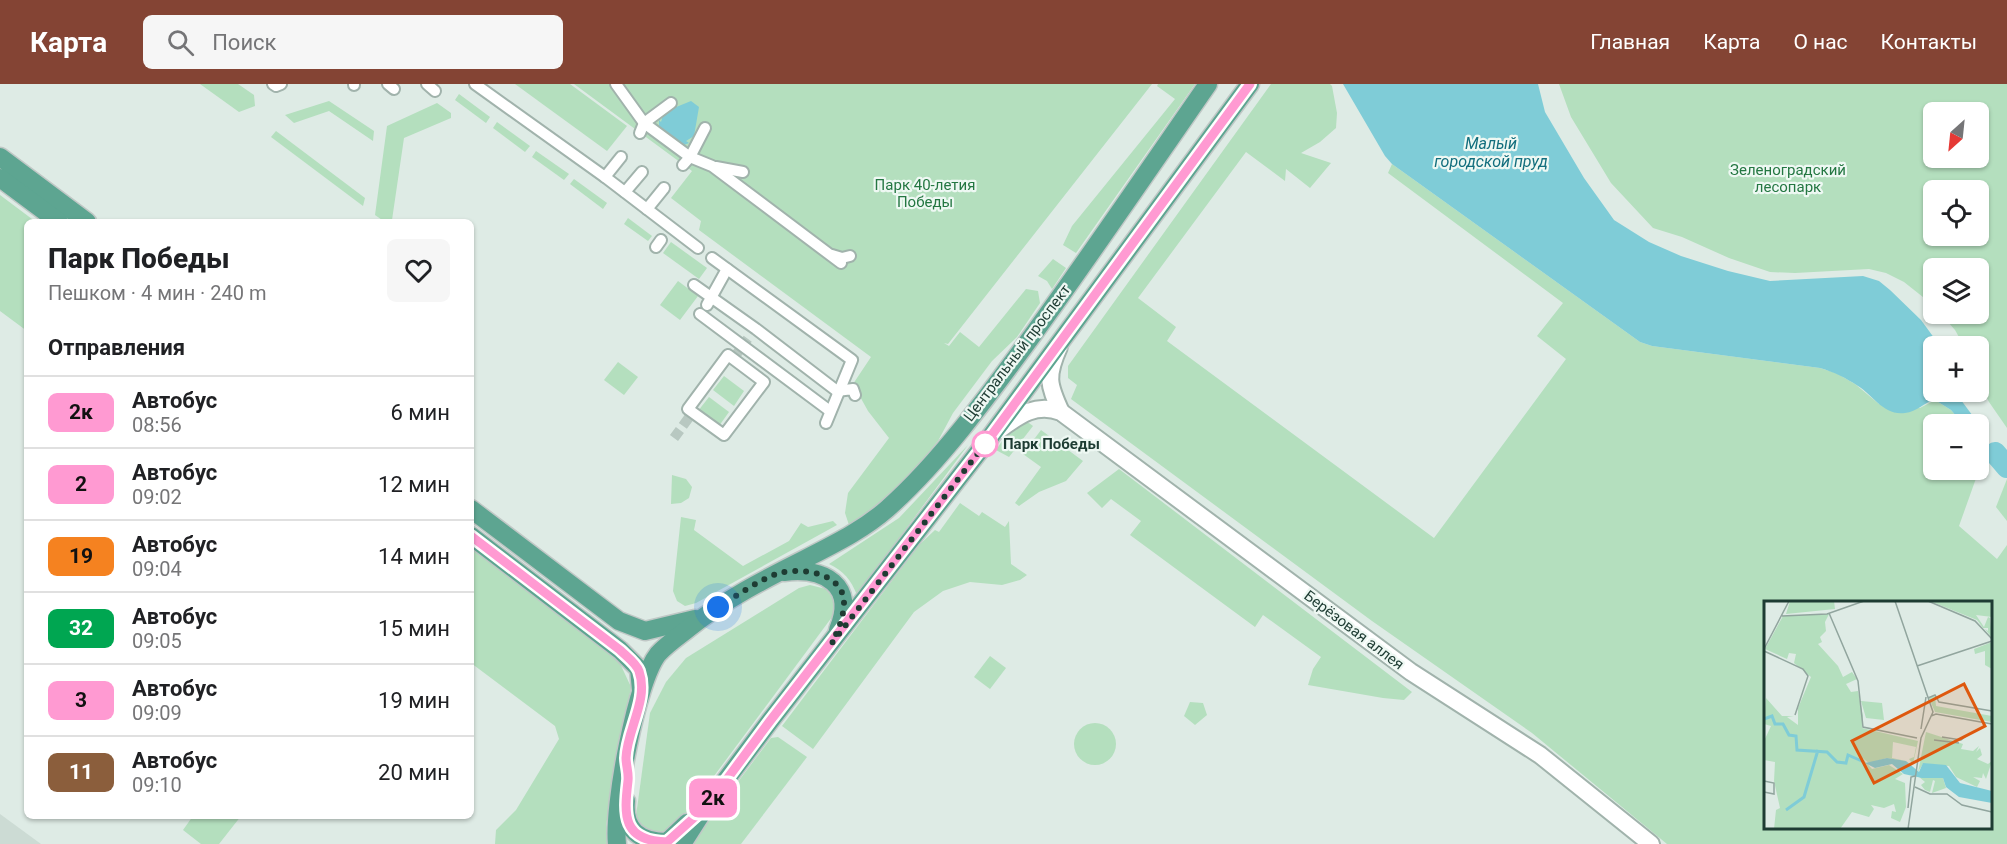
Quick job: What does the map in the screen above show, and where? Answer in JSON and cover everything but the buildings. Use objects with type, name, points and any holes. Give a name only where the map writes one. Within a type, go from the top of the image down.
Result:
[{"type":"main road","name":"Центральный проспект","points":[[616,844],[615,827],[626,758],[641,691],[658,655],[702,617],[842,540],[886,510],[925,472],[998,382],[1055,304],[1208,84]]},
{"type":"main road","name":"Центральный проспект","points":[[682,844],[707,806],[991,436],[1250,84]]},
{"type":"main road","points":[[0,157],[83,219]]},
{"type":"main road","points":[[0,178],[55,219]]},
{"type":"main road","points":[[474,511],[619,621],[645,631],[702,617]]},
{"type":"main road","points":[[474,538],[620,650],[639,669],[641,691]]},
{"type":"main road","name":"Центральный проспект","points":[[779,573],[812,572],[834,582],[841,591],[844,600],[840,624],[832,643]]},
{"type":"main road","name":"Центральный проспект","points":[[626,758],[629,774],[625,810],[628,825],[641,836],[655,842],[667,842],[707,806]]},
{"type":"street","points":[[273,84],[276,86],[281,84]]},
{"type":"street","points":[[475,84],[605,177],[698,248]]},
{"type":"street","points":[[616,84],[642,128],[687,161],[743,172]]},
{"type":"street","points":[[642,128],[671,103]]},
{"type":"street","points":[[687,161],[705,128]]},
{"type":"street","points":[[605,177],[621,157]]},
{"type":"street","points":[[712,166],[829,254],[845,259]]},
{"type":"street","points":[[625,192],[642,172]]},
{"type":"street","points":[[647,209],[664,188]]},
{"type":"street","points":[[712,258],[852,360],[837,391],[826,423]]},
{"type":"street","points":[[706,306],[727,269]]},
{"type":"street","points":[[694,285],[706,306],[830,411]]},
{"type":"street","points":[[706,306],[752,333],[837,391],[853,389],[855,395]]},
{"type":"street","points":[[1061,411],[1050,390],[1050,378],[1053,359],[1064,336]]},
{"type":"street","points":[[728,355],[733,359],[764,382],[724,435],[688,409],[728,355]]},
{"type":"street","points":[[991,436],[1018,415],[1029,411],[1053,408],[1061,411]]},
{"type":"street","name":"Берёзовая аллея","points":[[1061,411],[1411,672],[1540,755],[1651,844]]},
{"type":"shaded area","points":[[0,814],[41,844],[0,844]]},
{"type":"green space","points":[[200,84],[238,84],[254,95],[255,106],[239,112]]},
{"type":"green space","points":[[515,84],[570,84],[627,126],[607,151]]},
{"type":"green space","name":"Парк 40-летия Победы","points":[[574,84],[1152,84],[948,344],[944,343],[949,346],[960,332],[979,347],[1026,289],[1038,291],[1040,303],[1017,337],[992,361],[953,413],[938,441],[915,469],[885,500],[849,525],[845,513],[848,493],[889,438],[868,411],[853,384],[871,357],[699,230],[701,221],[671,198],[692,171]]},
{"type":"green space","points":[[1158,84],[1195,84],[1076,253],[1063,245],[1072,226],[1175,99],[1157,86]]},
{"type":"green space","points":[[1271,84],[1330,84],[1337,113],[1336,128],[1320,142],[1301,153],[1331,163],[1310,188],[1286,169],[1285,181],[1246,152],[1138,298],[1176,327],[1167,341],[1434,538],[1566,359],[1537,336],[1563,303],[1388,173],[1392,164],[1640,342],[1652,346],[1820,368],[1836,373],[1855,384],[1879,404],[1920,408],[1931,402],[1938,402],[1954,414],[1923,414],[1923,480],[1975,480],[1959,526],[1997,559],[2007,545],[2007,844],[1667,844],[1532,733],[1372,621],[1071,399],[1077,385],[1068,378],[1068,366]]},
{"type":"green space","name":"Зеленоградский лесопарк","points":[[1559,84],[2007,84],[2007,428],[1989,402],[1989,336],[1958,336],[1950,324],[1989,324],[1989,258],[1923,258],[1923,297],[1904,282],[1886,273],[1869,269],[1770,272],[1653,228],[1611,183],[1571,117]]},
{"type":"green space","points":[[459,94],[490,117],[486,123],[455,100]]},
{"type":"green space","points":[[329,101],[374,131],[373,141],[329,111],[294,123],[285,115]]},
{"type":"green space","points":[[437,103],[451,113],[451,118],[404,138],[392,219],[381,219],[375,215],[387,126]]},
{"type":"green space","points":[[497,122],[530,146],[525,152],[493,128]]},
{"type":"green space","points":[[276,131],[365,198],[363,206],[271,137]]},
{"type":"green space","points":[[536,151],[569,174],[564,180],[532,157]]},
{"type":"green space","points":[[574,179],[607,203],[603,209],[570,184]]},
{"type":"green space","points":[[0,195],[32,219],[24,219],[24,329],[0,311]]},
{"type":"green space","points":[[628,218],[652,236],[648,241],[624,224]]},
{"type":"green space","points":[[671,242],[707,268],[699,279],[663,253]]},
{"type":"green space","points":[[1053,259],[1066,268],[1052,289],[1047,281],[1038,276]]},
{"type":"green space","points":[[678,281],[698,296],[680,320],[660,305]]},
{"type":"green space","points":[[618,362],[638,377],[624,395],[604,380]]},
{"type":"green space","points":[[724,376],[744,391],[734,406],[713,390]]},
{"type":"green space","points":[[709,397],[729,412],[719,426],[698,411]]},
{"type":"green space","points":[[1023,423],[1033,426],[1009,457],[996,450],[1010,429]]},
{"type":"green space","points":[[1041,430],[1083,461],[1066,481],[1039,492],[1019,506],[1015,503],[1041,467],[1023,454]]},
{"type":"green space","points":[[968,445],[857,595],[846,577],[829,564],[899,518]]},
{"type":"green space","points":[[1119,469],[1412,692],[1404,700],[1308,685],[1313,669],[1321,657],[1263,615],[1255,627],[1130,535],[1141,521],[1111,499],[1102,508],[1087,493]]},
{"type":"green space","points":[[672,475],[686,479],[692,487],[689,498],[681,503],[671,504]]},
{"type":"green space","points":[[2007,479],[2007,521],[1996,507]]},
{"type":"green space","points":[[960,503],[979,516],[982,512],[1005,527],[1009,521],[1011,564],[1027,575],[1020,580],[1002,585],[970,582],[943,591],[914,612],[813,749],[782,726],[919,545],[935,530],[939,532]]},
{"type":"green space","points":[[681,517],[696,520],[694,530],[743,566],[789,541],[801,523],[808,527],[833,521],[837,525],[696,603],[685,606],[677,601],[673,591]]},
{"type":"green space","points":[[474,550],[618,659],[631,687],[606,825],[607,844],[495,844],[496,830],[516,810],[559,739],[555,726],[474,665]]},
{"type":"green space","points":[[810,585],[826,589],[836,603],[835,613],[674,830],[660,835],[639,826],[636,816],[650,713],[666,682],[686,658],[799,588]]},
{"type":"green space","points":[[990,656],[1006,668],[990,689],[974,677]]},
{"type":"green space","points":[[1190,702],[1203,703],[1207,715],[1195,725],[1184,716]]},
{"type":"green space","points":[[1095,723],[1110,729],[1116,744],[1110,759],[1095,765],[1080,759],[1074,744],[1080,729]]},
{"type":"green space","points":[[778,737],[807,757],[741,844],[691,844],[771,738]]},
{"type":"green space","points":[[191,819],[239,819],[219,844],[201,844],[183,830]]},
{"type":"water","name":"Малый городской пруд","points":[[1343,84],[1538,84],[1545,112],[1584,178],[1614,220],[1649,242],[1681,256],[1770,281],[1863,276],[1879,281],[1921,320],[1933,336],[1923,336],[1923,402],[1930,402],[1909,412],[1898,413],[1885,408],[1853,383],[1820,368],[1652,346],[1640,342],[1392,164]]},
{"type":"water","points":[[691,101],[699,107],[694,136],[686,141],[689,143],[684,145],[675,142],[659,128],[659,120],[661,122],[664,112]]},
{"type":"water","name":"Малый городской пруд","points":[[1938,402],[1962,402],[1971,414],[1954,414]]},
{"type":"waterway","points":[[1995,453],[2007,467]]},
{"type":"tunnel","points":[[733,359],[749,337]]},
{"type":"tunnel","points":[[674,438],[693,412]]},
{"type":"bus line","name":"2к","points":[[474,538],[620,650],[639,669],[641,691],[626,758],[629,774],[625,810],[628,825],[641,836],[655,842],[667,842],[694,815],[707,806],[1017,402],[1250,84]]},
{"type":"place","name":"Парк Победы","points":[[985,444]]},
{"type":"route","points":[[718,607],[779,573],[812,572],[834,582],[844,600],[840,624],[832,643],[985,444]]}]
